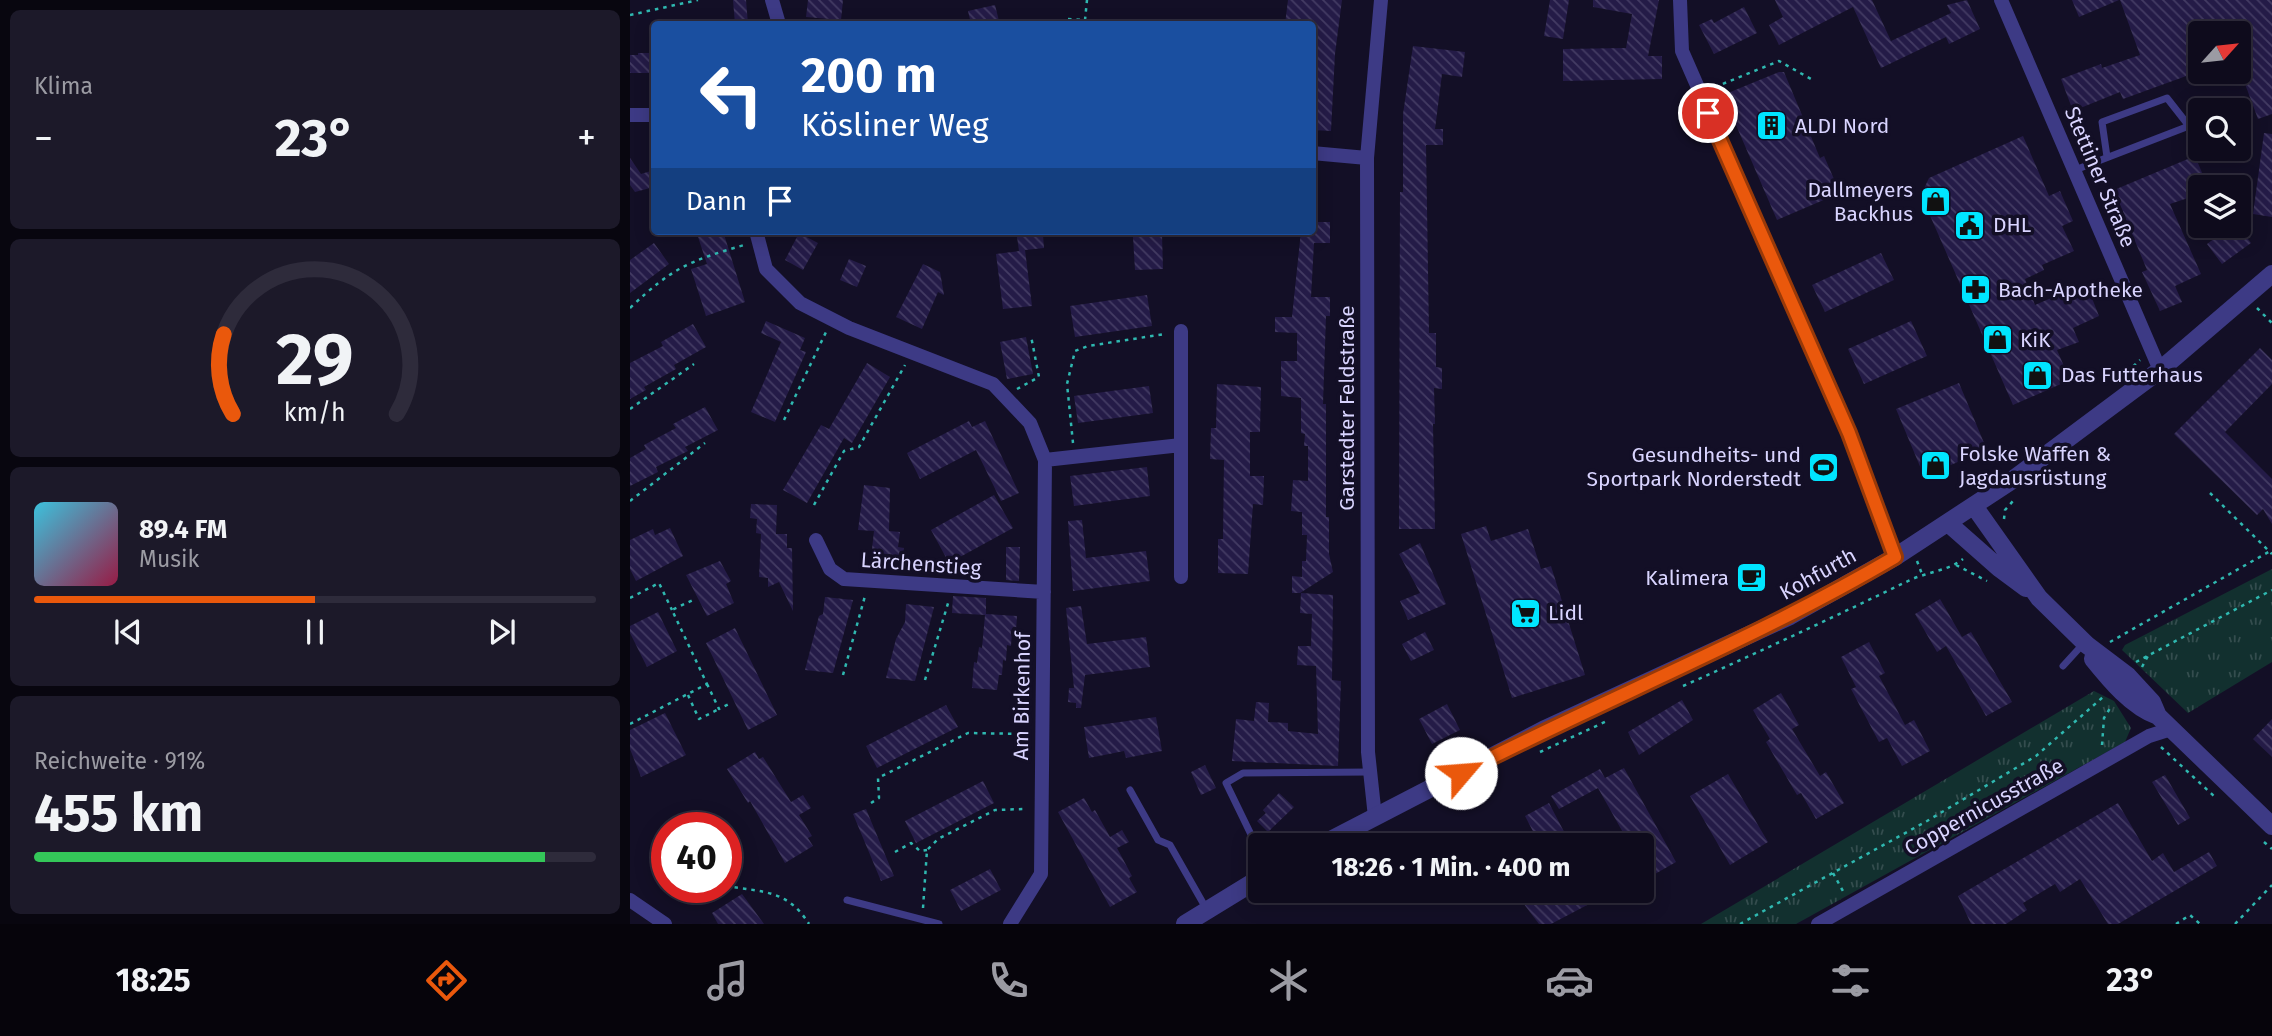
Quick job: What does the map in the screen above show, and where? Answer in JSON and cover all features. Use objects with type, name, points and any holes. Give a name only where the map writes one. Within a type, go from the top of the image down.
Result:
[{"type":"street","points":[[772,0],[778,21]]},
{"type":"street","name":"Garstedter Feldstraße","points":[[1375,817],[1370,772],[1367,158],[1381,0]]},
{"type":"street","points":[[1680,0],[1682,51],[1849,433],[1895,557]]},
{"type":"street","name":"Stettiner Straße","points":[[2001,0],[2160,370]]},
{"type":"street","points":[[630,115],[651,115]]},
{"type":"street","points":[[1316,153],[1367,158]]},
{"type":"street","name":"Am Birkenhof","points":[[757,236],[766,269],[800,303],[832,319],[993,384],[1030,423],[1045,460],[1041,874],[1010,924]]},
{"type":"street","name":"Kohfurth","points":[[1344,833],[1543,730],[1790,617],[1895,557],[1974,506],[2160,370],[2272,274]]},
{"type":"street","points":[[1181,331],[1181,577]]},
{"type":"street","points":[[1045,460],[1181,445]]},
{"type":"street","points":[[1974,506],[2039,598]]},
{"type":"street","points":[[1948,523],[1999,568],[2039,598],[2086,644],[2128,676],[2152,702],[2158,716],[2265,831]]},
{"type":"street","name":"Lärchenstieg","points":[[816,540],[830,569],[844,579],[868,583],[1044,592]]},
{"type":"street","name":"Coppernicusstraße","points":[[1818,924],[2149,736],[2171,729]]},
{"type":"street","points":[[1185,924],[1248,885]]},
{"type":"street","points":[[630,900],[665,924]]},
{"type":"lane","points":[[2075,170],[2189,126],[2167,98],[2102,122],[2107,157]]},
{"type":"lane","points":[[2063,666],[2086,644]]},
{"type":"lane","points":[[1250,833],[1226,782],[1243,773],[1370,772]]},
{"type":"lane","points":[[1130,790],[1158,840],[1170,845],[1207,911]]},
{"type":"lane","points":[[847,900],[939,924]]},
{"type":"path","points":[[630,15],[698,0]]},
{"type":"path","points":[[1068,19],[1085,20],[1087,0]]},
{"type":"path","points":[[1699,93],[1779,61],[1811,79]]},
{"type":"path","points":[[630,308],[664,276],[757,236]]},
{"type":"path","points":[[2257,308],[2272,323]]},
{"type":"path","points":[[784,420],[832,319]]},
{"type":"path","points":[[1074,457],[1067,384],[1075,351],[1088,346],[1181,331]]},
{"type":"path","points":[[1005,396],[1039,377],[1031,336]]},
{"type":"path","points":[[814,505],[844,451],[859,447],[912,352]]},
{"type":"path","points":[[630,409],[694,364]]},
{"type":"path","points":[[630,501],[705,443]]},
{"type":"path","points":[[2108,643],[2271,552],[2210,493]]},
{"type":"path","points":[[1671,691],[1802,633],[1922,574],[1956,565],[1994,585]]},
{"type":"path","points":[[630,598],[659,583],[719,709]]},
{"type":"path","points":[[843,675],[868,583]]},
{"type":"path","points":[[925,680],[953,587]]},
{"type":"path","points":[[2132,667],[2162,647],[2272,590]]},
{"type":"path","points":[[672,610],[695,599]]},
{"type":"path","points":[[630,724],[707,684]]},
{"type":"path","points":[[1740,924],[1927,821],[2036,755],[2099,704],[2107,693]]},
{"type":"path","points":[[687,694],[699,719],[732,703]]},
{"type":"path","points":[[2093,770],[2102,755],[2104,718],[2115,701]]},
{"type":"path","points":[[1531,757],[1613,718]]},
{"type":"path","points":[[871,803],[879,798],[878,778],[968,733],[1042,735]]},
{"type":"path","points":[[2149,736],[2218,800]]},
{"type":"path","points":[[895,852],[911,843],[920,851],[927,850],[938,839],[995,810],[1041,809]]},
{"type":"path","points":[[2265,831],[2272,849]]},
{"type":"path","points":[[922,919],[927,850]]},
{"type":"path","points":[[2235,924],[2272,885]]},
{"type":"path","points":[[742,889],[787,898],[799,907],[810,924]]},
{"type":"path","points":[[2176,924],[2190,915],[2200,924]]},
{"type":"green space","points":[[2272,569],[2272,662],[2188,713],[2122,650],[2125,645]]},
{"type":"green space","points":[[2094,691],[2114,701],[2131,728],[2125,742],[1796,924],[1701,924]]},
{"type":"building","points":[[733,0],[746,0],[748,21],[735,21]]},
{"type":"building","points":[[808,0],[843,0],[841,20],[806,17]]},
{"type":"building","points":[[1288,0],[1342,0],[1335,54],[1331,131],[1316,130],[1316,21],[1285,21]]},
{"type":"building","points":[[1550,0],[1569,0],[1563,39],[1544,36]]},
{"type":"building","points":[[1593,0],[1659,0],[1648,56],[1662,56],[1662,79],[1563,81],[1563,49],[1626,48],[1632,14],[1593,7]]},
{"type":"building","points":[[1775,0],[1872,0],[1891,41],[1951,13],[1947,5],[1967,0],[1980,29],[1949,44],[1946,37],[1881,68],[1853,7],[1779,45],[1769,25],[1783,17]]},
{"type":"building","points":[[2072,0],[2119,0],[2079,17]]},
{"type":"building","points":[[2120,0],[2272,0],[2272,114],[2258,119],[2245,84],[2251,84],[2251,21],[2188,21],[2188,75],[2123,99],[2120,92],[2073,111],[2061,79],[2101,64],[2102,68],[2140,55]]},
{"type":"building","points":[[995,5],[999,21],[970,21],[968,11]]},
{"type":"building","points":[[1744,7],[1757,33],[1714,54],[1699,25],[1712,19],[1714,23]]},
{"type":"building","points":[[1413,46],[1465,52],[1462,77],[1442,74],[1435,129],[1443,129],[1443,145],[1426,145],[1429,333],[1436,333],[1436,367],[1442,368],[1442,389],[1434,388],[1435,529],[1399,529],[1400,192],[1403,192],[1403,114]]},
{"type":"building","points":[[651,53],[651,73],[630,73],[630,55]]},
{"type":"building","name":"ALDI Nord","points":[[1784,72],[1820,158],[1824,156],[1840,193],[1777,220],[1723,95]]},
{"type":"building","points":[[2264,133],[2272,134],[2272,217],[2253,214]]},
{"type":"building","points":[[2023,136],[2049,196],[2060,191],[2073,221],[2062,226],[2074,251],[2042,265],[2044,270],[2025,279],[2035,305],[2086,283],[2099,316],[2073,328],[2079,342],[2057,350],[2070,380],[2013,405],[1921,195],[1929,178]]},
{"type":"building","points":[[630,158],[641,174],[651,171],[651,188],[635,192],[630,185]]},
{"type":"building","points":[[2188,159],[2197,161],[2203,175],[2188,175],[2188,198],[2170,204],[2201,274],[2175,286],[2182,302],[2160,311],[2142,272],[2147,270],[2114,190]]},
{"type":"building","points":[[1316,222],[1330,222],[1330,243],[1314,243],[1311,297],[1330,297],[1330,316],[1326,316],[1323,404],[1326,404],[1326,517],[1329,517],[1329,554],[1333,572],[1300,593],[1292,593],[1292,576],[1302,577],[1307,535],[1302,535],[1302,512],[1291,511],[1293,480],[1308,481],[1308,446],[1304,446],[1305,434],[1301,433],[1301,398],[1281,396],[1281,361],[1297,361],[1297,333],[1275,332],[1275,317],[1292,317],[1301,235],[1316,235]]},
{"type":"building","points":[[697,235],[724,235],[745,302],[706,316],[691,269],[707,264]]},
{"type":"building","points":[[798,235],[818,243],[803,270],[785,260]]},
{"type":"building","points":[[1043,235],[1044,248],[1025,250],[1032,306],[1003,309],[996,254],[1019,251],[1017,237]]},
{"type":"building","points":[[1162,235],[1163,269],[1135,270],[1133,237]]},
{"type":"building","points":[[2215,238],[2247,238],[2251,243],[2222,264],[2207,244]]},
{"type":"building","points":[[654,243],[669,264],[630,293],[630,260]]},
{"type":"building","points":[[1881,253],[1894,280],[1825,312],[1812,285]]},
{"type":"building","points":[[849,259],[866,266],[857,287],[840,280]]},
{"type":"building","points":[[923,264],[940,272],[944,295],[938,292],[922,329],[896,317]]},
{"type":"building","points":[[1147,295],[1152,326],[1075,337],[1070,306]]},
{"type":"building","points":[[766,321],[805,338],[800,350],[806,352],[775,422],[751,412],[781,342],[761,333]]},
{"type":"building","points":[[1911,321],[1927,356],[1864,384],[1848,349]]},
{"type":"building","points":[[693,324],[706,347],[674,365],[676,369],[644,387],[646,390],[630,399],[630,363],[663,346],[661,342]]},
{"type":"building","points":[[1026,337],[1033,374],[1007,379],[1000,342]]},
{"type":"building","points":[[2260,348],[2272,360],[2272,384],[2225,432],[2272,479],[2272,524],[2263,509],[2257,515],[2174,434]]},
{"type":"building","points":[[867,363],[890,377],[852,443],[844,438],[807,503],[783,490],[821,425],[829,429]]},
{"type":"building","points":[[1959,383],[1987,450],[1924,476],[1896,409]]},
{"type":"building","points":[[1217,384],[1261,387],[1260,432],[1250,432],[1250,476],[1264,476],[1263,505],[1253,504],[1248,574],[1218,573],[1218,539],[1223,539],[1224,460],[1210,459],[1211,428],[1216,428]]},
{"type":"building","points":[[1149,386],[1153,413],[1078,423],[1074,396]]},
{"type":"building","points":[[705,407],[718,430],[685,447],[688,451],[656,467],[658,472],[630,486],[630,458],[646,449],[644,445],[676,428],[673,424]]},
{"type":"building","points":[[969,421],[972,427],[985,421],[1019,493],[1001,501],[976,450],[920,479],[907,453]]},
{"type":"building","points":[[1147,467],[1150,496],[1074,506],[1070,476]]},
{"type":"building","points":[[864,485],[890,488],[889,531],[900,532],[898,547],[904,548],[902,563],[887,562],[886,568],[870,567],[874,531],[858,530]]},
{"type":"building","points":[[994,495],[1013,528],[949,563],[931,530]]},
{"type":"building","points":[[751,504],[777,505],[776,534],[787,534],[787,548],[792,548],[793,611],[779,582],[768,587],[768,578],[759,577],[761,534],[756,533],[757,519],[750,518]]},
{"type":"building","points":[[1082,520],[1086,558],[1146,551],[1150,581],[1073,591],[1068,521]]},
{"type":"building","name":"Lidl","points":[[1486,526],[1491,541],[1528,529],[1541,569],[1551,566],[1585,675],[1512,698],[1461,534]]},
{"type":"building","points":[[670,528],[683,556],[636,581],[630,569],[630,540],[653,529],[655,535]]},
{"type":"building","points":[[1420,543],[1446,604],[1408,620],[1400,601],[1420,593],[1399,554]]},
{"type":"building","points":[[1006,547],[1020,547],[1019,581],[1006,580]]},
{"type":"building","points":[[720,561],[731,581],[726,584],[734,603],[707,616],[686,575]]},
{"type":"building","points":[[1301,593],[1333,595],[1332,680],[1341,681],[1338,766],[1232,761],[1236,719],[1254,721],[1256,702],[1269,703],[1268,722],[1288,723],[1288,731],[1318,734],[1316,666],[1297,665],[1298,646],[1311,646],[1312,614],[1300,613]]},
{"type":"building","points":[[953,596],[986,598],[986,614],[1017,616],[1016,631],[1012,631],[1011,646],[1007,645],[1006,661],[1003,660],[997,690],[972,688],[974,662],[977,663],[979,647],[982,648],[985,615],[952,613]]},
{"type":"building","points":[[825,597],[853,600],[833,673],[805,670],[819,616],[823,614]]},
{"type":"building","points":[[1940,599],[1962,637],[1971,632],[2012,702],[1986,716],[1946,646],[1937,652],[1915,614]]},
{"type":"building","points":[[906,604],[934,607],[915,681],[886,678],[896,639],[905,622]]},
{"type":"building","points":[[1081,606],[1087,644],[1146,637],[1150,667],[1085,675],[1081,708],[1076,708],[1076,703],[1068,702],[1069,688],[1074,688],[1066,608]]},
{"type":"building","points":[[658,612],[677,651],[647,667],[630,633],[630,626]]},
{"type":"building","points":[[735,628],[777,715],[748,730],[706,643]]},
{"type":"building","points":[[1425,632],[1434,650],[1411,661],[1402,644]]},
{"type":"building","points":[[1869,642],[1885,673],[1879,676],[1905,725],[1914,720],[1930,751],[1902,766],[1887,738],[1879,742],[1851,689],[1856,687],[1841,657]]},
{"type":"building","points":[[1781,693],[1799,725],[1792,729],[1820,776],[1826,772],[1844,803],[1816,819],[1801,793],[1797,795],[1766,742],[1770,739],[1753,710]]},
{"type":"building","points":[[1682,700],[1693,720],[1639,755],[1628,732]]},
{"type":"building","points":[[1447,704],[1460,730],[1432,744],[1419,719]]},
{"type":"building","points":[[946,705],[958,727],[877,768],[866,746]]},
{"type":"building","points":[[665,713],[686,755],[641,777],[630,749],[630,730]]},
{"type":"building","points":[[1156,717],[1162,751],[1126,758],[1124,751],[1089,758],[1084,727]]},
{"type":"building","points":[[2272,719],[2272,757],[2253,739]]},
{"type":"building","points":[[755,752],[759,759],[763,757],[791,802],[803,795],[811,808],[799,815],[812,836],[808,838],[813,846],[785,863],[750,801],[748,803],[727,769]]},
{"type":"building","points":[[1205,765],[1216,788],[1201,795],[1191,772]]},
{"type":"building","points":[[1624,768],[1676,862],[1654,875],[1654,833],[1623,833],[1598,788],[1559,809],[1551,796],[1600,769],[1605,778]]},
{"type":"building","points":[[1728,774],[1768,842],[1730,865],[1690,796]]},
{"type":"building","points":[[2165,775],[2190,818],[2178,825],[2152,782]]},
{"type":"building","points":[[983,781],[994,803],[916,843],[905,821]]},
{"type":"building","points":[[1279,793],[1294,807],[1268,832],[1257,821],[1266,813],[1263,810]]},
{"type":"building","points":[[1084,798],[1092,812],[1095,810],[1110,837],[1122,830],[1129,842],[1117,848],[1137,892],[1110,907],[1058,812]]},
{"type":"building","points":[[1549,803],[1565,833],[1534,833],[1525,816]]},
{"type":"building","points":[[2118,803],[2152,861],[2163,853],[2174,872],[2209,852],[2217,866],[2118,924],[2108,924],[2080,879],[2060,892],[2055,884],[2023,903],[2027,910],[2006,924],[1971,924],[1958,896]]},
{"type":"building","points":[[866,809],[894,876],[881,881],[853,814]]},
{"type":"building","points":[[990,869],[1001,890],[961,911],[950,890]]},
{"type":"building","points":[[742,894],[764,924],[718,924],[712,913],[728,903],[742,903]]},
{"type":"building","points":[[1523,903],[1591,903],[1551,924],[1539,924]]},
{"type":"place","name":"ALDI Nord","points":[[1772,126]]},
{"type":"place","name":"Dallmeyers Backhus","points":[[1936,202]]},
{"type":"place","name":"DHL","points":[[1970,225]]},
{"type":"place","name":"Bach-Apotheke","points":[[1975,290]]},
{"type":"place","name":"KiK","points":[[1997,340]]},
{"type":"place","name":"Das Futterhaus","points":[[2038,375]]},
{"type":"place","name":"Folske Waffen & Jagdausrüstung","points":[[1936,466]]},
{"type":"place","name":"Gesundheits- und Sportpark Norderstedt","points":[[1824,467]]},
{"type":"place","name":"Kalimera","points":[[1752,578]]},
{"type":"place","name":"Lidl","points":[[1525,613]]},
{"type":"route","points":[[1461,773],[1543,730],[1790,617],[1895,557],[1849,433],[1708,113]]}]
